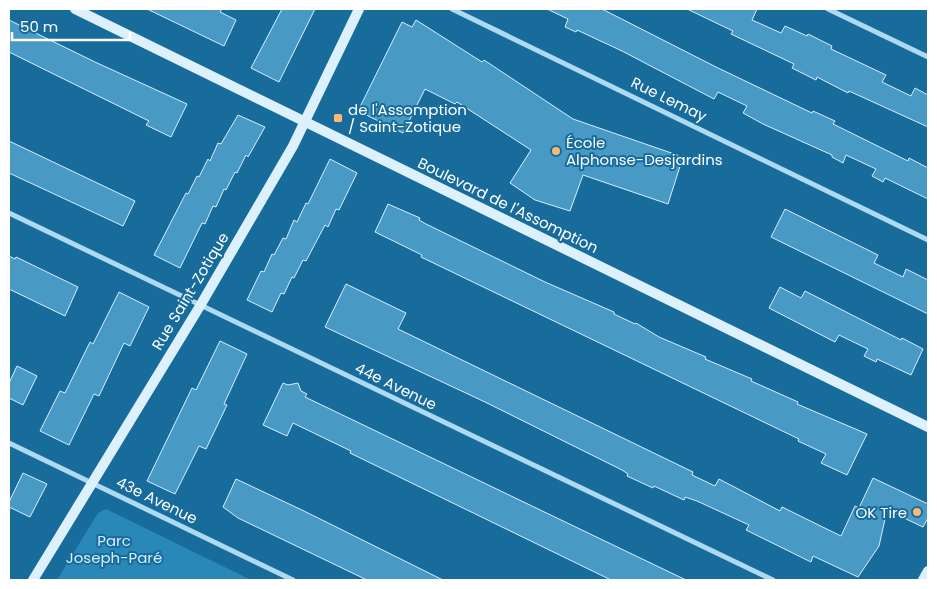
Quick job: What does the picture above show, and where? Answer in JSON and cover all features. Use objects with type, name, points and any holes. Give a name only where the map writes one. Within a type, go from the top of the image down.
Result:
[{"type":"street","name":"Boulevard de l'Assomption","points":[[76,9],[928,427]]},
{"type":"street","name":"Rue Saint-Zotique","points":[[33,580],[200,306],[293,146],[359,9]]},
{"type":"street","name":"Rue Lemay","points":[[452,9],[928,240]]},
{"type":"street","points":[[828,9],[928,57]]},
{"type":"street","name":"44e Avenue","points":[[9,213],[773,580]]},
{"type":"street","name":"43e Avenue","points":[[9,443],[293,580]]},
{"type":"street","points":[[923,580],[928,571]]},
{"type":"green space","name":"Parc Joseph-Paré","points":[[106,509],[251,580],[57,580],[98,513]]},
{"type":"building","points":[[147,9],[222,9],[220,12],[236,20],[224,46]]},
{"type":"building","points":[[282,9],[315,9],[279,82],[251,68]]},
{"type":"building","points":[[547,9],[602,9],[716,67],[812,113],[813,111],[835,121],[833,124],[908,161],[909,158],[928,168],[928,199],[885,178],[883,182],[872,176],[876,169],[846,155],[843,163],[832,157],[832,155],[763,124],[743,113],[747,106],[718,92],[714,99],[622,51],[577,30],[576,32],[565,27],[568,19]]},
{"type":"building","points":[[687,9],[757,9],[752,20],[781,33],[785,26],[807,36],[808,34],[832,46],[831,49],[886,75],[882,82],[911,96],[915,88],[928,95],[928,127],[849,91],[848,93],[817,77],[816,80],[792,68],[794,64],[731,34],[733,31]]},
{"type":"building","points":[[9,20],[187,104],[171,137],[146,125],[149,121],[9,52]]},
{"type":"building","points":[[416,20],[482,62],[484,60],[573,119],[683,157],[668,204],[583,175],[570,211],[535,200],[510,183],[531,150],[457,102],[455,104],[425,89],[403,133],[358,111],[402,22],[412,27]]},
{"type":"building","points":[[238,115],[265,127],[248,157],[246,155],[226,190],[224,189],[216,207],[213,206],[205,224],[202,223],[180,268],[154,255],[186,193],[188,194],[197,176],[199,177],[208,159],[210,161],[218,143],[221,144]]},
{"type":"building","points":[[9,141],[135,201],[123,226],[9,173]]},
{"type":"building","points":[[330,159],[357,173],[339,210],[336,209],[328,227],[325,225],[306,261],[303,260],[284,294],[281,293],[272,312],[247,300],[261,271],[264,272],[272,254],[274,255],[283,238],[286,239],[294,220],[297,222],[306,203],[308,204]]},
{"type":"building","points":[[388,204],[420,218],[419,220],[426,224],[545,282],[614,312],[614,314],[636,323],[659,337],[752,379],[751,381],[798,402],[797,404],[867,434],[847,475],[821,463],[826,454],[798,441],[799,439],[421,257],[422,255],[375,232]]},
{"type":"building","points":[[785,209],[878,255],[874,263],[903,277],[906,269],[928,280],[928,314],[771,237]]},
{"type":"building","points":[[9,256],[15,259],[16,257],[78,287],[65,316],[9,289]]},
{"type":"building","points":[[346,284],[406,313],[398,329],[693,472],[692,475],[715,486],[719,479],[780,511],[782,507],[841,536],[855,506],[859,508],[873,478],[928,504],[928,518],[923,527],[887,510],[879,546],[858,577],[813,556],[811,562],[746,530],[749,525],[697,501],[685,497],[684,500],[627,476],[628,474],[622,470],[485,402],[325,327]]},
{"type":"building","points":[[780,287],[801,298],[805,291],[901,340],[902,338],[923,349],[911,375],[877,359],[876,362],[864,356],[868,349],[839,335],[835,342],[769,308]]},
{"type":"building","points":[[119,292],[149,307],[130,346],[124,343],[99,396],[94,394],[69,445],[40,431],[60,391],[65,393],[90,342],[93,344]]},
{"type":"building","points":[[220,341],[247,354],[224,404],[227,405],[206,449],[199,446],[175,494],[147,481],[192,388],[196,390]]},
{"type":"building","points":[[17,366],[37,376],[23,405],[9,398],[9,383]]},
{"type":"building","points":[[283,383],[288,385],[298,383],[301,391],[307,394],[305,397],[686,580],[611,580],[350,453],[351,451],[293,423],[287,436],[263,425]]},
{"type":"building","points":[[23,473],[47,484],[30,517],[9,507],[9,502]]},
{"type":"building","points":[[236,479],[443,580],[367,580],[238,518],[223,507]]},
{"type":"place","name":"de l'Assomption / Saint-Zotique","points":[[338,118]]},
{"type":"place","name":"École Alphonse-Desjardins","points":[[556,151]]},
{"type":"place","name":"OK Tire","points":[[917,512]]}]
